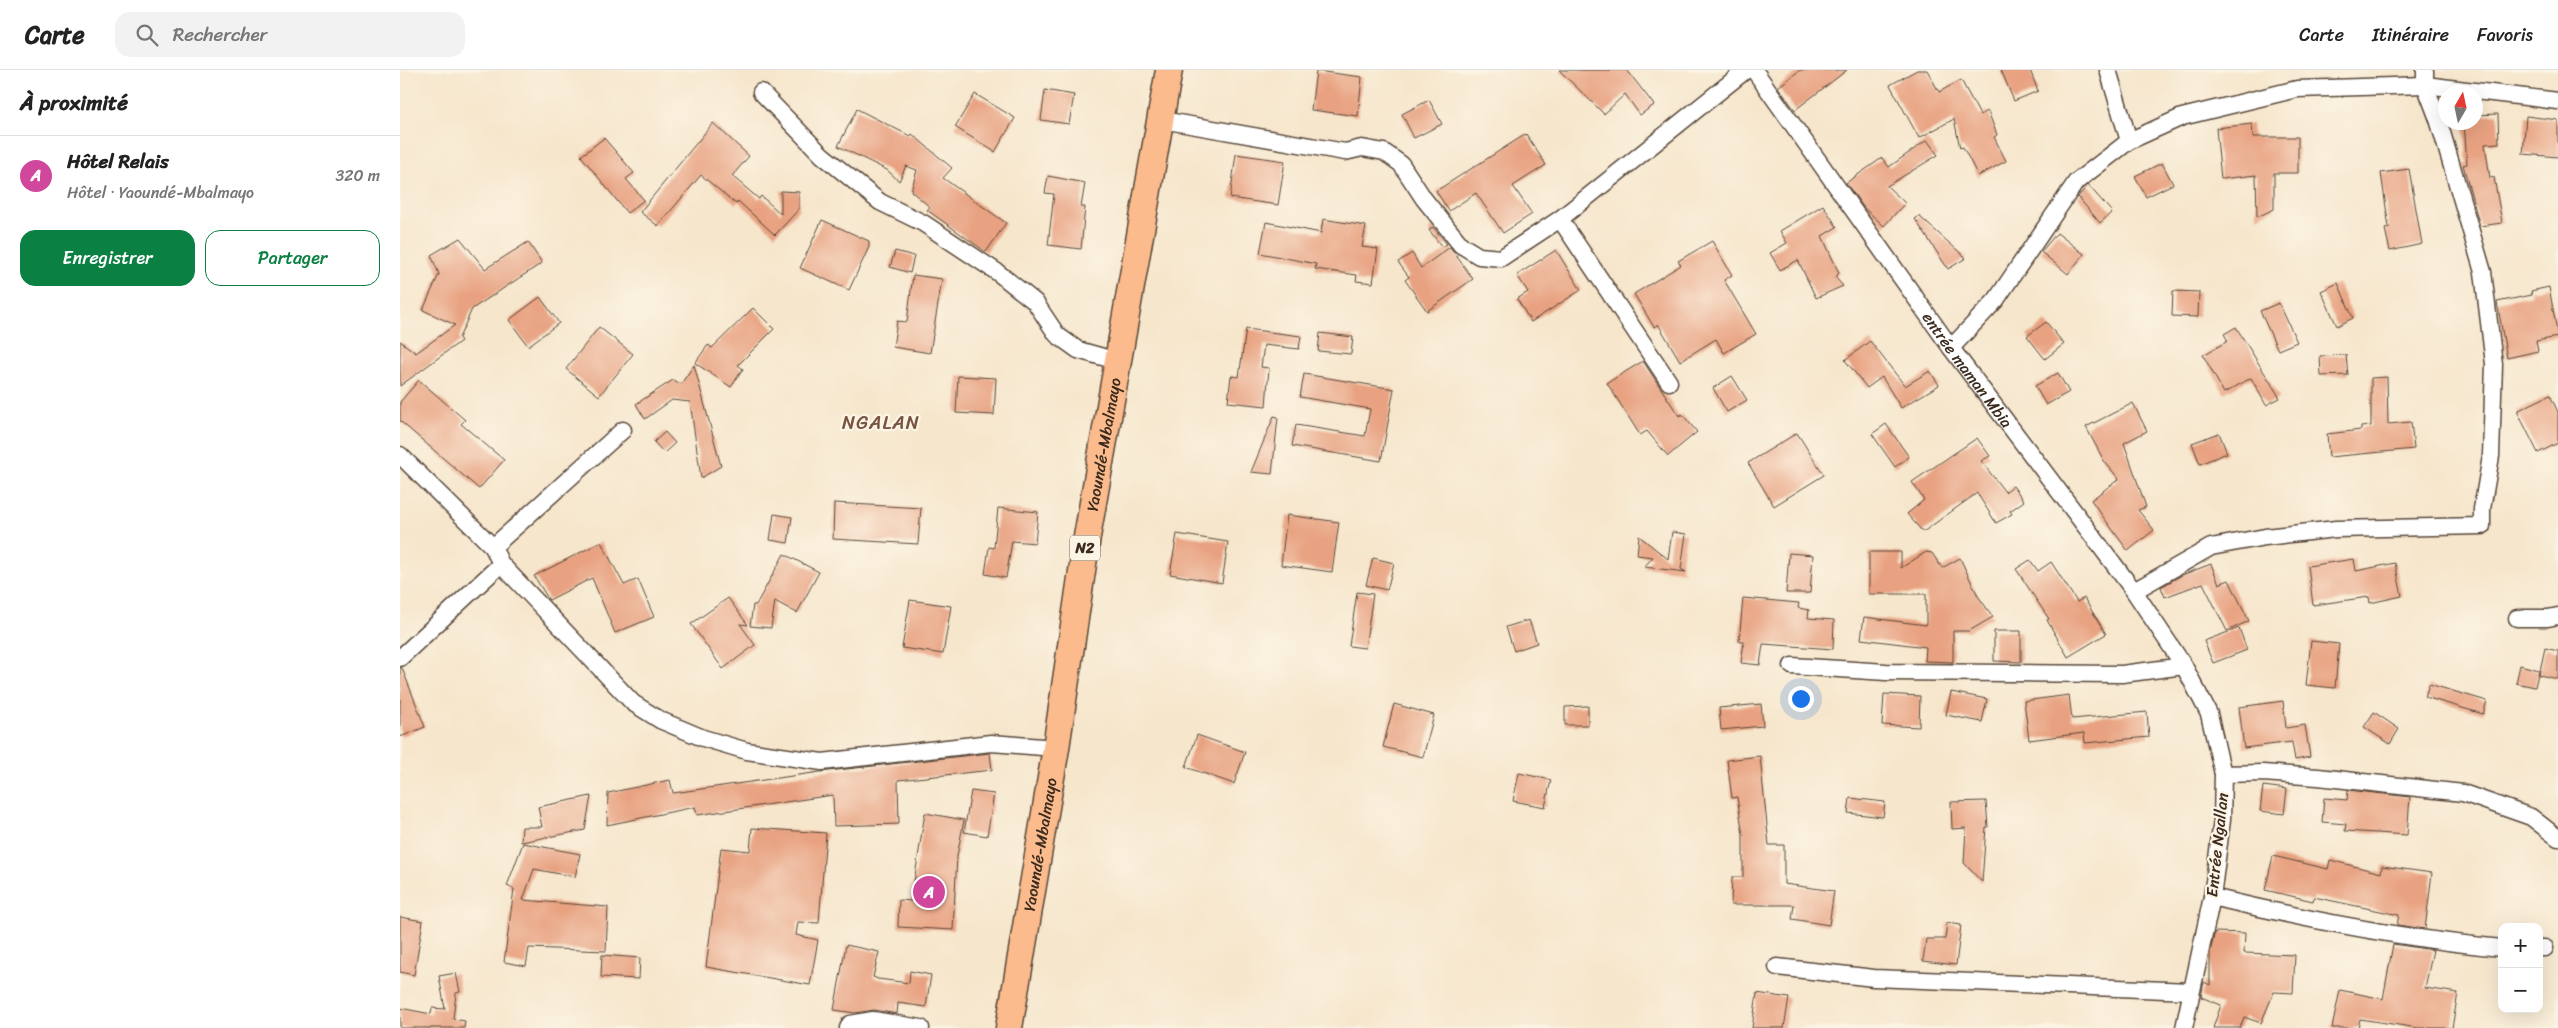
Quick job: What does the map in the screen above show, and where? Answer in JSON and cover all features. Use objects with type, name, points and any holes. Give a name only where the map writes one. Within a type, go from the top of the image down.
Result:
[{"type":"highway","name":"Yaoundé-Mbalmayo","points":[[1009,1028],[1056,748],[1087,537],[1162,120],[1169,70]]},
{"type":"street","points":[[1162,120],[1345,152],[1362,148],[1384,152],[1401,164],[1424,199],[1461,246],[1479,256],[1501,258],[1560,219],[1746,70]]},
{"type":"street","name":"entrée maman Mbia","points":[[1754,70],[1951,348],[2134,591],[2184,666]]},
{"type":"street","points":[[2108,70],[2129,142]]},
{"type":"street","points":[[1951,348],[1996,300],[2076,182],[2129,142],[2182,117],[2297,89],[2425,78],[2558,100]]},
{"type":"street","points":[[2134,591],[2211,547],[2336,529],[2482,526],[2482,509],[2491,456],[2494,364],[2483,272],[2425,78]]},
{"type":"street","points":[[762,92],[822,155],[880,202],[923,223],[998,272],[1035,302],[1057,335],[1078,350],[1117,362]]},
{"type":"street","points":[[1560,219],[1669,382]]},
{"type":"street","points":[[492,548],[623,430]]},
{"type":"street","points":[[400,455],[492,548],[501,564],[633,703],[660,720],[703,738],[747,751],[822,762],[991,744],[1056,748]]},
{"type":"street","points":[[400,658],[501,564]]},
{"type":"street","points":[[2517,618],[2548,618],[2558,616]]},
{"type":"street","points":[[1792,666],[1886,672],[2122,674],[2184,666]]},
{"type":"street","name":"Entrée Ngallan","points":[[2184,666],[2209,714],[2224,774],[2222,820],[2212,898],[2190,991],[2184,1028]]},
{"type":"street","points":[[2224,774],[2263,773],[2318,777],[2463,793],[2531,817],[2558,838]]},
{"type":"street","points":[[2212,898],[2287,916],[2430,942],[2498,948]]},
{"type":"street","points":[[1777,966],[1874,978],[2190,991]]},
{"type":"street","points":[[848,1028],[850,1024],[873,1020],[921,1028]]},
{"type":"building","points":[[1559,70],[1627,70],[1654,105],[1640,115],[1625,94],[1604,114]]},
{"type":"building","points":[[1800,70],[1847,70],[1795,110],[1778,87]]},
{"type":"building","points":[[1917,70],[1927,70],[1939,92],[1961,80],[1980,115],[1988,111],[1997,135],[1994,137],[2006,161],[1978,176],[1963,147],[1960,148],[1954,119],[1919,138],[1890,85]]},
{"type":"building","points":[[2001,70],[2030,70],[2038,91],[2014,101]]},
{"type":"building","points":[[1316,71],[1362,77],[1358,116],[1311,110]]},
{"type":"building","points":[[1045,90],[1074,95],[1069,124],[1041,120]]},
{"type":"building","points":[[975,94],[1015,118],[995,152],[955,127]]},
{"type":"building","points":[[1429,100],[1442,124],[1414,138],[1402,114]]},
{"type":"building","points":[[857,109],[910,136],[912,134],[952,168],[943,178],[1006,223],[986,252],[927,210],[930,207],[911,191],[917,170],[906,166],[899,181],[887,170],[838,146]]},
{"type":"building","points":[[2498,114],[2499,143],[2485,144],[2490,178],[2494,177],[2502,223],[2480,226],[2463,165],[2467,164],[2465,130],[2483,130],[2483,115]]},
{"type":"building","points":[[2526,116],[2558,120],[2558,157],[2523,154]]},
{"type":"building","points":[[713,123],[749,156],[732,176],[759,199],[761,196],[781,214],[781,191],[799,192],[799,209],[775,235],[738,201],[736,204],[701,175],[658,226],[640,212]]},
{"type":"building","points":[[2252,124],[2253,137],[2298,137],[2298,173],[2274,173],[2274,209],[2257,217],[2256,175],[2221,179],[2216,128]]},
{"type":"building","points":[[1526,134],[1546,165],[1513,186],[1532,214],[1503,233],[1476,193],[1449,211],[1436,191]]},
{"type":"building","points":[[604,138],[634,173],[626,179],[644,200],[627,213],[581,156]]},
{"type":"building","points":[[1927,140],[1938,155],[1887,186],[1905,203],[1884,226],[1864,208],[1846,183],[1882,158],[1889,167]]},
{"type":"building","points":[[1236,154],[1285,161],[1278,205],[1230,198]]},
{"type":"building","points":[[2162,163],[2173,184],[2146,197],[2135,176]]},
{"type":"building","points":[[2409,169],[2422,244],[2390,251],[2385,229],[2389,228],[2381,173]]},
{"type":"building","points":[[1048,176],[1085,183],[1081,207],[1085,207],[1081,249],[1048,245],[1054,194],[1045,193]]},
{"type":"building","points":[[2088,185],[2112,212],[2100,223],[2078,197]]},
{"type":"building","points":[[1823,205],[1837,227],[1822,236],[1839,273],[1835,277],[1843,286],[1816,298],[1798,260],[1780,270],[1770,253],[1787,243],[1780,231]]},
{"type":"building","points":[[1919,216],[1966,258],[1948,269],[1915,219]]},
{"type":"building","points":[[1323,219],[1366,226],[1362,247],[1378,249],[1373,283],[1356,281],[1357,275],[1315,269],[1316,264],[1260,253],[1266,222],[1321,233]]},
{"type":"building","points":[[822,220],[869,241],[869,247],[849,290],[800,268]]},
{"type":"building","points":[[1433,227],[1447,244],[1442,247],[1429,230]]},
{"type":"building","points":[[2057,233],[2084,254],[2068,274],[2041,252]]},
{"type":"building","points":[[460,238],[485,269],[528,242],[542,263],[472,309],[459,338],[461,341],[400,386],[400,341],[416,353],[455,325],[423,310],[439,274],[431,255]]},
{"type":"building","points":[[1712,241],[1732,275],[1724,280],[1756,334],[1724,353],[1716,339],[1680,361],[1658,324],[1654,327],[1634,294],[1681,265],[1678,261]]},
{"type":"building","points":[[1450,247],[1473,279],[1427,311],[1405,280],[1409,277],[1398,262],[1412,253],[1421,268]]},
{"type":"building","points":[[1556,250],[1581,290],[1531,322],[1517,299],[1528,292],[1517,275]]},
{"type":"building","points":[[895,251],[914,256],[910,273],[890,267]]},
{"type":"building","points":[[913,275],[942,279],[930,353],[893,347],[897,321],[907,322]]},
{"type":"building","points":[[2338,283],[2353,318],[2337,326],[2321,291]]},
{"type":"building","points":[[2549,287],[2558,337],[2536,341],[2538,351],[2507,358],[2497,302],[2532,295],[2531,291]]},
{"type":"building","points":[[2173,291],[2199,292],[2198,317],[2172,316]]},
{"type":"building","points":[[540,297],[559,323],[528,346],[509,320]]},
{"type":"building","points":[[2279,303],[2297,342],[2278,350],[2260,311]]},
{"type":"building","points":[[753,308],[774,329],[738,365],[743,369],[731,387],[695,363],[708,345],[712,348]]},
{"type":"building","points":[[2046,322],[2064,344],[2045,359],[2027,336]]},
{"type":"building","points":[[599,327],[633,354],[599,396],[566,369]]},
{"type":"building","points":[[2236,327],[2280,398],[2266,405],[2251,378],[2224,393],[2203,355],[2228,341],[2224,334]]},
{"type":"building","points":[[1246,329],[1301,336],[1299,349],[1264,345],[1261,367],[1269,368],[1266,406],[1228,402],[1231,376],[1239,377]]},
{"type":"building","points":[[1320,333],[1353,337],[1351,354],[1318,351]]},
{"type":"building","points":[[1870,341],[1905,386],[1930,371],[1939,385],[1901,408],[1882,377],[1867,388],[1845,360]]},
{"type":"building","points":[[2346,355],[2348,375],[2321,376],[2320,356]]},
{"type":"building","points":[[1643,361],[1679,416],[1682,414],[1697,432],[1668,456],[1647,431],[1640,435],[1607,383]]},
{"type":"building","points":[[694,365],[721,466],[701,478],[690,402],[672,400],[645,419],[636,404],[673,380],[681,384]]},
{"type":"building","points":[[2058,373],[2069,392],[2046,405],[2035,386]]},
{"type":"building","points":[[1304,374],[1394,389],[1381,461],[1292,446],[1296,425],[1365,436],[1370,409],[1300,397]]},
{"type":"building","points":[[958,376],[996,378],[994,415],[956,413]]},
{"type":"building","points":[[1732,376],[1747,400],[1727,412],[1713,388]]},
{"type":"building","points":[[2387,377],[2388,424],[2411,422],[2414,449],[2329,457],[2327,434],[2361,430],[2361,427],[2371,426],[2371,378]]},
{"type":"building","points":[[419,380],[465,420],[461,424],[504,460],[479,489],[400,421],[400,402]]},
{"type":"building","points":[[2550,395],[2558,412],[2558,443],[2538,453],[2517,411]]},
{"type":"building","points":[[2133,403],[2147,431],[2124,443],[2146,507],[2138,510],[2154,530],[2128,551],[2091,500],[2119,479],[2104,461],[2086,427]]},
{"type":"building","points":[[1274,416],[1278,417],[1272,474],[1251,472]]},
{"type":"building","points":[[1886,424],[1909,457],[1895,467],[1872,434]]},
{"type":"building","points":[[665,432],[675,443],[664,453],[654,442]]},
{"type":"building","points":[[1797,433],[1824,475],[1774,506],[1748,463]]},
{"type":"building","points":[[2219,433],[2227,453],[2200,464],[2192,443]]},
{"type":"building","points":[[1977,438],[1990,456],[1981,461],[2005,492],[2013,486],[2024,501],[2010,511],[2012,514],[1996,523],[1977,493],[1923,532],[1907,514],[1924,500],[1912,482]]},
{"type":"building","points":[[834,503],[921,508],[918,544],[833,539]]},
{"type":"building","points":[[998,508],[1038,512],[1035,543],[1012,541],[1006,578],[985,574],[989,547],[994,548]]},
{"type":"building","points":[[774,514],[792,517],[788,543],[770,540]]},
{"type":"building","points":[[1287,515],[1339,522],[1332,572],[1281,565]]},
{"type":"building","points":[[1672,532],[1686,534],[1681,569],[1686,572],[1644,567],[1653,557],[1637,555],[1639,536],[1668,559]]},
{"type":"building","points":[[1177,534],[1228,542],[1222,583],[1170,574]]},
{"type":"building","points":[[601,542],[624,585],[638,579],[654,617],[615,633],[592,578],[549,600],[534,576]]},
{"type":"building","points":[[1869,552],[1901,552],[1901,568],[1926,552],[1932,553],[1942,568],[1960,558],[1978,596],[1993,617],[1969,631],[1953,631],[1953,662],[1925,661],[1926,647],[1861,639],[1864,617],[1926,625],[1926,594],[1869,594]]},
{"type":"building","points":[[1789,553],[1813,555],[1810,593],[1786,593]]},
{"type":"building","points":[[784,554],[819,572],[797,613],[775,601],[771,628],[750,626],[753,605],[756,605]]},
{"type":"building","points":[[1373,558],[1394,563],[1387,590],[1366,585]]},
{"type":"building","points":[[2354,559],[2356,571],[2395,563],[2402,596],[2370,603],[2369,597],[2313,605],[2308,566]]},
{"type":"building","points":[[2030,560],[2038,571],[2051,562],[2077,602],[2084,598],[2106,634],[2068,657],[2047,620],[2049,619],[2016,569]]},
{"type":"building","points":[[2211,564],[2219,584],[2229,580],[2249,621],[2227,631],[2203,583],[2165,597],[2161,587],[2182,575]]},
{"type":"building","points":[[1357,592],[1373,594],[1365,648],[1349,646]]},
{"type":"building","points":[[728,598],[748,625],[740,624],[755,645],[723,669],[691,624]]},
{"type":"building","points":[[1743,598],[1799,603],[1798,608],[1809,610],[1808,618],[1834,620],[1833,649],[1763,644],[1760,665],[1741,663],[1744,642],[1739,642]]},
{"type":"building","points":[[910,600],[951,606],[943,654],[902,648]]},
{"type":"building","points":[[1529,620],[1537,643],[1514,651],[1506,627]]},
{"type":"building","points":[[2239,628],[2247,650],[2213,663],[2204,641]]},
{"type":"building","points":[[1994,631],[2021,631],[2021,662],[1994,661]]},
{"type":"building","points":[[2311,641],[2339,644],[2335,688],[2306,685]]},
{"type":"building","points":[[2545,648],[2558,651],[2558,679],[2539,675]]},
{"type":"building","points":[[2520,665],[2539,670],[2535,687],[2516,683]]},
{"type":"building","points":[[400,668],[402,668],[425,727],[400,737]]},
{"type":"building","points":[[2429,684],[2487,701],[2483,714],[2425,697]]},
{"type":"building","points":[[1951,692],[1987,699],[1982,722],[1946,715]]},
{"type":"building","points":[[1884,694],[1920,696],[1919,727],[1882,725]]},
{"type":"building","points":[[2069,695],[2072,719],[2147,712],[2149,737],[2085,743],[2084,733],[2029,740],[2024,701]]},
{"type":"building","points":[[2283,701],[2286,728],[2305,725],[2310,757],[2295,760],[2292,742],[2244,748],[2239,707]]},
{"type":"building","points":[[1394,704],[1434,715],[1423,757],[1383,747]]},
{"type":"building","points":[[1761,704],[1763,726],[1721,730],[1719,708]]},
{"type":"building","points":[[1588,706],[1588,725],[1565,725],[1565,707]]},
{"type":"building","points":[[2374,712],[2399,729],[2390,744],[2364,727]]},
{"type":"building","points":[[1197,735],[1245,752],[1234,784],[1186,767]]},
{"type":"building","points":[[990,753],[992,770],[898,780],[899,824],[834,826],[833,795],[697,815],[695,807],[607,825],[608,793],[670,780],[673,793],[820,772]]},
{"type":"building","points":[[1760,756],[1769,845],[1784,845],[1784,884],[1834,891],[1829,925],[1792,919],[1794,905],[1731,905],[1732,877],[1743,877],[1743,835],[1737,797],[1732,798],[1727,760]]},
{"type":"building","points":[[1519,773],[1551,780],[1545,807],[1513,801]]},
{"type":"building","points":[[2263,786],[2287,789],[2284,814],[2260,811]]},
{"type":"building","points":[[2348,790],[2410,797],[2407,835],[2345,831],[2346,824],[2322,822],[2324,798],[2347,800]]},
{"type":"building","points":[[971,791],[994,794],[987,836],[964,832]]},
{"type":"building","points":[[591,796],[585,830],[521,842],[522,827],[542,827],[538,807]]},
{"type":"building","points":[[1850,798],[1885,802],[1883,817],[1848,813]]},
{"type":"building","points":[[1986,801],[1988,827],[1986,827],[1982,882],[1964,863],[1966,828],[1952,829],[1951,802]]},
{"type":"building","points":[[925,813],[964,820],[957,856],[953,930],[898,927],[899,900],[911,901]]},
{"type":"building","points":[[752,828],[826,833],[819,923],[798,922],[796,935],[818,940],[810,985],[706,967],[721,848],[750,851]]},
{"type":"building","points":[[523,843],[580,854],[575,877],[534,869],[523,900],[608,907],[606,951],[529,948],[526,966],[504,962],[514,889],[507,886]]},
{"type":"building","points":[[2273,856],[2328,869],[2330,860],[2381,873],[2382,866],[2432,873],[2425,929],[2397,925],[2399,915],[2314,897],[2313,901],[2265,890]]},
{"type":"building","points":[[400,917],[423,921],[414,975],[400,972]]},
{"type":"building","points":[[1947,923],[1961,925],[1956,965],[1923,961],[1926,939],[1945,939]]},
{"type":"building","points":[[2215,932],[2245,933],[2244,953],[2295,955],[2293,993],[2274,992],[2261,1023],[2244,1017],[2240,1028],[2213,1028],[2221,1005],[2201,997],[2204,982],[2210,985],[2210,952]]},
{"type":"building","points":[[2393,944],[2433,950],[2425,988],[2458,993],[2452,1028],[2418,1028],[2360,1019],[2358,1028],[2332,1028],[2340,990],[2383,999]]},
{"type":"building","points":[[846,945],[879,952],[873,977],[878,979],[909,983],[910,971],[931,975],[926,1007],[898,1003],[897,1014],[874,1010],[855,1013],[834,1010]]},
{"type":"building","points":[[602,955],[640,958],[639,979],[601,977]]},
{"type":"building","points":[[456,973],[460,992],[456,993],[453,1019],[465,1021],[464,1028],[400,1028],[400,1008],[431,1014],[432,1008],[445,1009],[439,976]]},
{"type":"building","points":[[1757,993],[1789,998],[1784,1028],[1752,1028]]},
{"type":"place","name":"Hôtel Relais","points":[[929,892]]},
{"type":"district","name":"NGALAN","points":[[881,422]]}]
